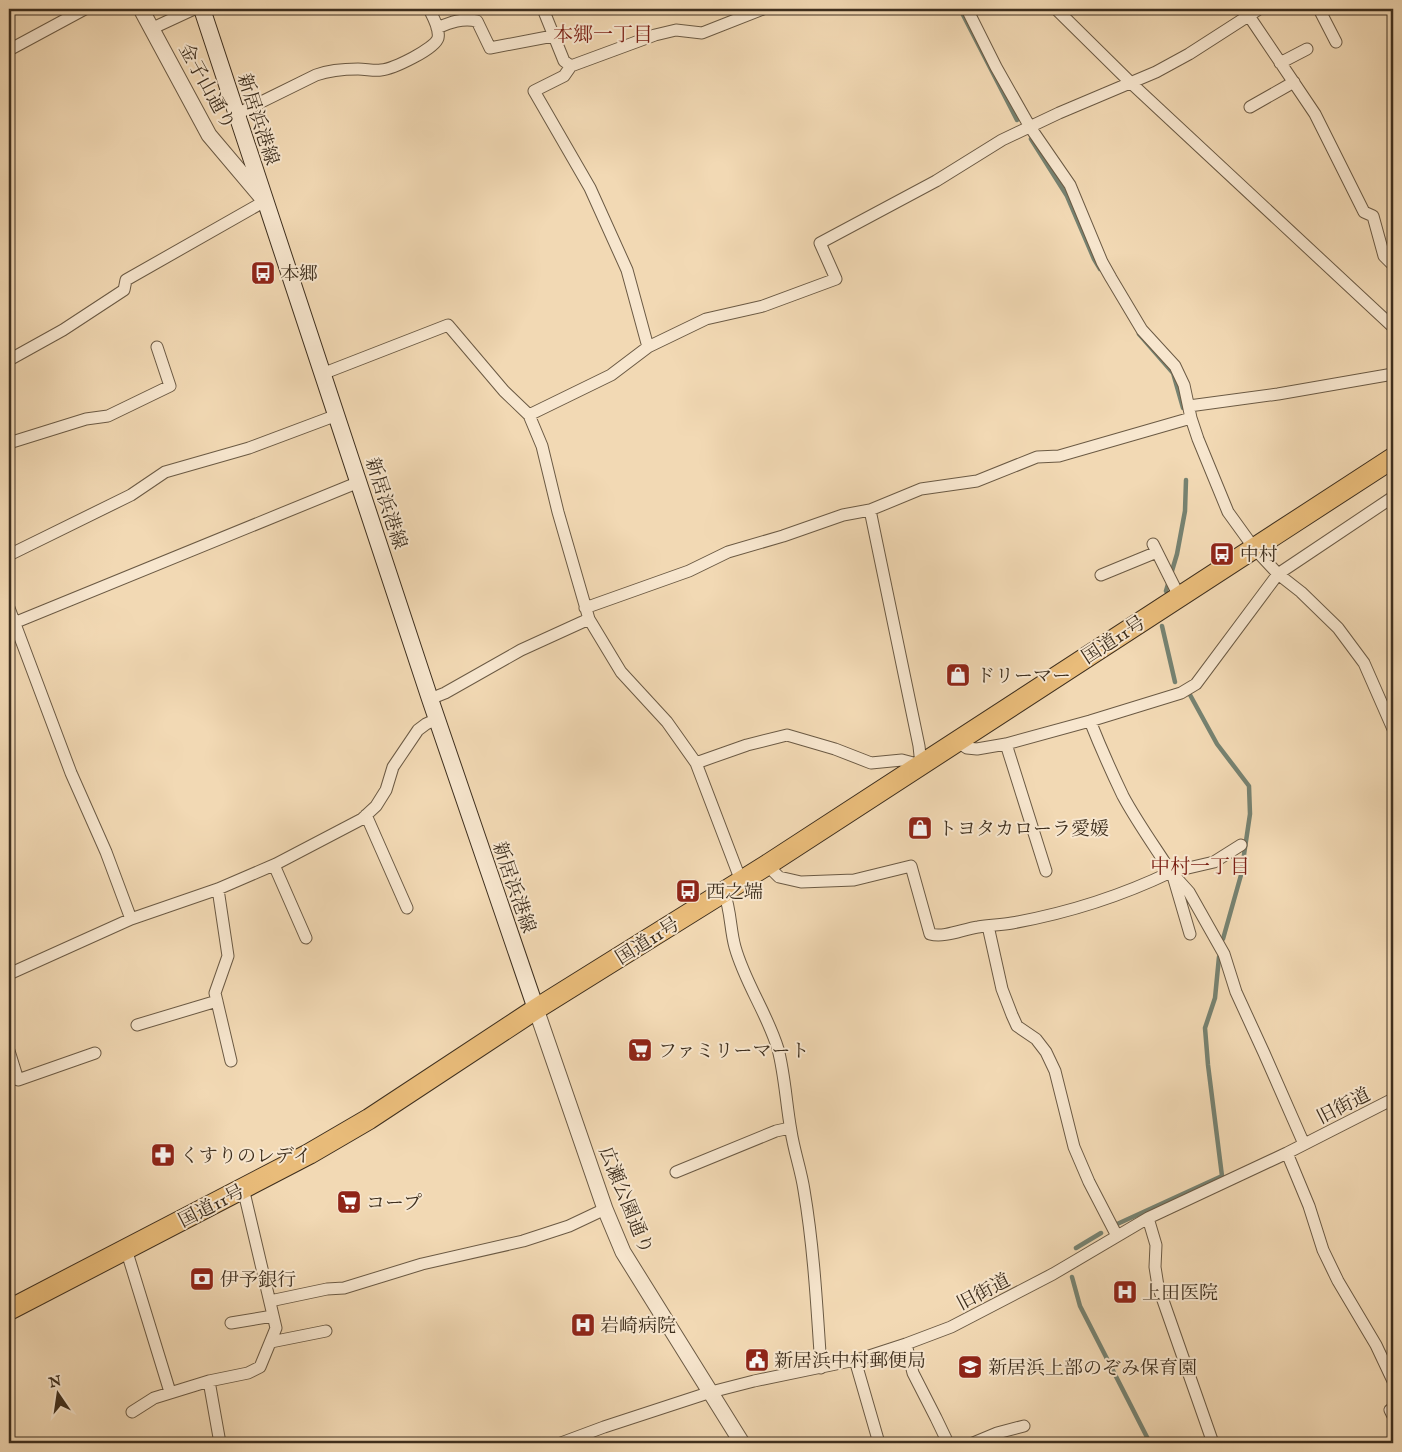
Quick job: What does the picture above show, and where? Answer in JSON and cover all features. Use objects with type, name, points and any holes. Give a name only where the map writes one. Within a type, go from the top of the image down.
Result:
[{"type":"highway","name":"国道11号","points":[[9,1310],[309,1154],[369,1119],[536,1009],[724,892],[921,765],[1173,584],[1254,548],[1393,458]]},
{"type":"main road","name":"新居浜港線","points":[[202,9],[430,699],[536,1009]]},
{"type":"street","points":[[9,50],[85,9]]},
{"type":"street","name":"金子山通り","points":[[141,9],[153,28],[209,135],[265,201]]},
{"type":"street","points":[[153,28],[194,9]]},
{"type":"street","points":[[237,114],[285,89],[328,71],[383,70],[404,62],[436,43],[438,39],[437,28],[429,9]]},
{"type":"street","points":[[543,9],[564,60],[571,66]]},
{"type":"street","points":[[967,9],[996,67],[1030,127],[1070,184],[1102,262],[1142,330],[1175,366],[1184,385],[1190,412],[1228,512],[1254,548],[1278,574],[1301,592],[1338,628],[1364,663],[1391,714],[1393,728]]},
{"type":"street","points":[[1056,9],[1131,82],[1393,327]]},
{"type":"street","points":[[529,415],[611,375],[648,347],[706,319],[763,306],[836,279],[820,243],[936,181],[1002,140],[1156,72],[1189,54],[1259,9]]},
{"type":"street","points":[[1319,9],[1336,42]]},
{"type":"street","points":[[648,347],[628,270],[590,188],[534,91],[564,76],[571,66],[655,35],[676,30],[702,33],[757,10]]},
{"type":"street","points":[[1249,16],[1315,114],[1364,212],[1373,216],[1384,256],[1393,265]]},
{"type":"street","points":[[437,28],[450,22],[466,19],[477,21],[490,48],[553,36]]},
{"type":"street","points":[[1280,62],[1307,49]]},
{"type":"street","points":[[1250,107],[1294,82]]},
{"type":"street","points":[[9,360],[63,330],[124,290],[126,280],[265,201]]},
{"type":"street","points":[[322,374],[448,325],[504,391],[529,415],[542,446],[589,619],[621,672],[667,722],[696,763],[741,881]]},
{"type":"street","points":[[9,443],[86,419],[108,416],[170,386],[157,347]]},
{"type":"street","points":[[585,608],[689,571],[728,552],[783,536],[843,514],[870,510],[921,489],[977,481],[1036,457],[1059,456],[1190,412],[1278,394],[1393,374]]},
{"type":"street","points":[[9,555],[131,495],[165,472],[249,448],[337,415]]},
{"type":"street","points":[[12,624],[359,482]]},
{"type":"street","points":[[956,741],[967,748],[977,749],[1006,744],[1181,693],[1196,684],[1278,574],[1393,497]]},
{"type":"street","points":[[696,763],[747,745],[787,735],[836,749],[871,762],[902,760],[921,765],[919,746],[870,510]]},
{"type":"street","points":[[1101,576],[1155,548],[1173,584]]},
{"type":"street","points":[[9,608],[12,624],[71,773],[106,852],[131,919]]},
{"type":"street","points":[[430,699],[445,693],[521,650],[589,619]]},
{"type":"street","points":[[9,974],[131,919],[218,888],[274,865],[362,819],[376,806],[386,790],[393,767],[418,730],[437,719]]},
{"type":"street","points":[[1090,721],[1107,763],[1144,832],[1171,872],[1189,892],[1224,954],[1236,992],[1304,1144]]},
{"type":"street","points":[[1006,744],[1046,871]]},
{"type":"street","points":[[366,815],[407,908]]},
{"type":"street","points":[[766,865],[779,877],[801,882],[854,880],[911,866],[930,934],[938,936],[979,926],[1035,918],[1093,903],[1128,892],[1171,872],[1214,862],[1240,845]]},
{"type":"street","points":[[274,865],[306,938]]},
{"type":"street","points":[[1171,872],[1190,934]]},
{"type":"street","points":[[218,888],[228,956],[215,993],[231,1061]]},
{"type":"street","points":[[724,892],[731,914],[735,946],[743,970],[768,1022],[778,1048],[785,1080],[790,1128],[804,1188],[811,1240],[821,1368]]},
{"type":"street","points":[[988,926],[1002,989],[1012,1015],[1017,1026],[1036,1040],[1046,1052],[1055,1071],[1074,1146],[1089,1182],[1117,1236]]},
{"type":"street","points":[[137,1025],[217,1001]]},
{"type":"street","name":"広瀬公園通り","points":[[536,1009],[605,1209],[623,1252],[742,1443]]},
{"type":"street","points":[[9,1052],[13,1082],[95,1053]]},
{"type":"street","name":"旧街道","points":[[561,1443],[710,1392],[855,1360],[951,1327],[1053,1274],[1148,1218],[1287,1153],[1393,1099]]},
{"type":"street","points":[[676,1172],[790,1128]]},
{"type":"street","points":[[1287,1153],[1309,1206],[1323,1250],[1338,1281],[1376,1345],[1393,1381]]},
{"type":"street","points":[[132,1412],[154,1398],[170,1392],[248,1373],[260,1367],[276,1328],[243,1188]]},
{"type":"street","points":[[270,1302],[326,1289],[344,1288],[422,1264],[523,1241],[569,1226],[605,1209]]},
{"type":"street","points":[[1148,1218],[1156,1245],[1155,1267],[1158,1286],[1213,1443]]},
{"type":"street","points":[[126,1249],[170,1392]]},
{"type":"street","points":[[231,1323],[273,1316]]},
{"type":"street","points":[[271,1342],[326,1331]]},
{"type":"street","points":[[906,1344],[913,1373],[948,1443]]},
{"type":"street","points":[[855,1360],[879,1443]]},
{"type":"street","points":[[209,1381],[220,1443]]},
{"type":"street","points":[[1393,1408],[1390,1410],[1393,1416]]},
{"type":"street","points":[[973,1443],[997,1433],[1024,1426]]},
{"type":"waterway","points":[[960,9],[1017,120]]},
{"type":"waterway","points":[[1031,139],[1067,196],[1100,269]]},
{"type":"waterway","points":[[1139,334],[1173,373],[1183,408]]},
{"type":"waterway","points":[[1166,591],[1177,554],[1185,511],[1186,480]]},
{"type":"waterway","points":[[1162,626],[1175,682]]},
{"type":"waterway","points":[[1189,693],[1217,744],[1249,786],[1250,814],[1241,875],[1223,939]]},
{"type":"waterway","points":[[1115,1225],[1222,1176],[1205,1028],[1215,998],[1219,957]]},
{"type":"waterway","points":[[1076,1248],[1101,1233]]},
{"type":"waterway","points":[[1072,1277],[1080,1306],[1150,1443]]},
{"type":"place","name":"本郷","points":[[263,273]]},
{"type":"place","name":"中村","points":[[1222,554]]},
{"type":"place","name":"ドリーマー","points":[[958,675]]},
{"type":"place","name":"トヨタカローラ愛媛","points":[[920,828]]},
{"type":"place","name":"西之端","points":[[688,891]]},
{"type":"place","name":"ファミリーマート","points":[[640,1050]]},
{"type":"place","name":"くすりのレデイ","points":[[163,1155]]},
{"type":"place","name":"コープ","points":[[349,1202]]},
{"type":"place","name":"伊予銀行","points":[[202,1279]]},
{"type":"place","name":"上田医院","points":[[1125,1292]]},
{"type":"place","name":"岩崎病院","points":[[583,1325]]},
{"type":"place","name":"新居浜中村郵便局","points":[[757,1360]]},
{"type":"place","name":"新居浜上部のぞみ保育園","points":[[970,1367]]},
{"type":"district","name":"本郷一丁目","points":[[603,34]]},
{"type":"district","name":"中村一丁目","points":[[1200,866]]}]
